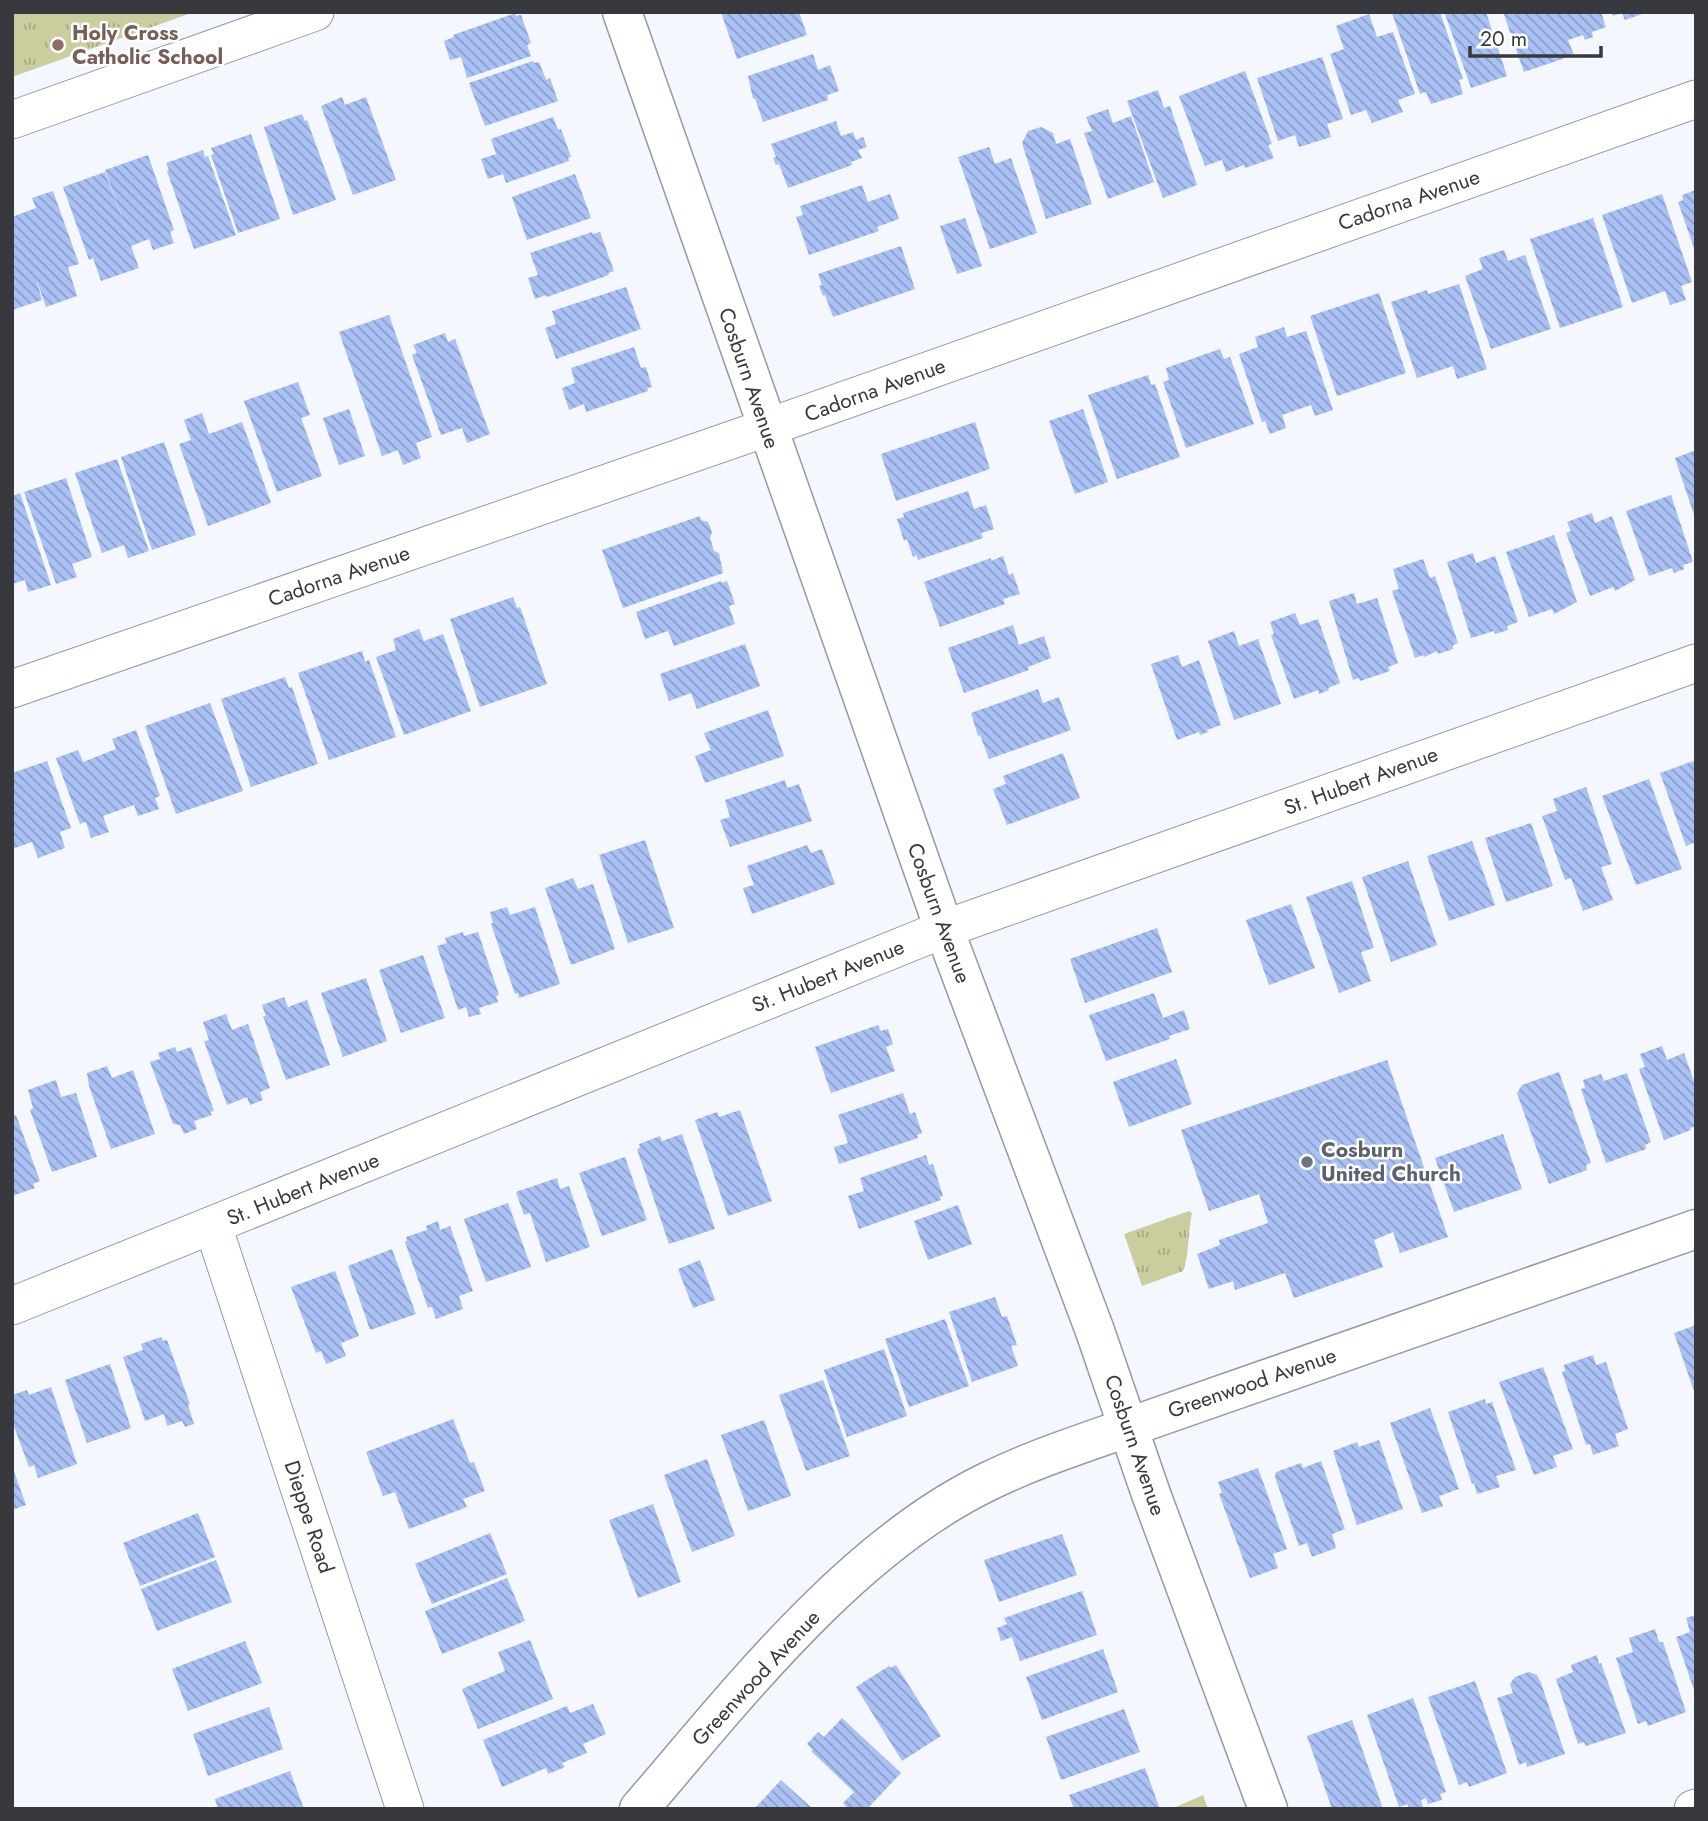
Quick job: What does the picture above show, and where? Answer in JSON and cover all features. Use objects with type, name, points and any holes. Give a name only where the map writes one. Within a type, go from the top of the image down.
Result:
[{"type":"street","points":[[12,120],[315,12]]},
{"type":"street","name":"Cosburn Avenue","points":[[622,12],[944,929],[1095,1331],[1268,1809]]},
{"type":"street","name":"Cadorna Avenue","points":[[12,689],[766,428],[1696,99]]},
{"type":"street","name":"St. Hubert Avenue","points":[[12,1306],[944,929],[1696,663]]},
{"type":"street","name":"Dieppe Road","points":[[213,1226],[405,1809]]},
{"type":"street","name":"Greenwood Avenue","points":[[639,1809],[805,1622],[875,1556],[927,1517],[984,1483],[1055,1453],[1696,1229]]},
{"type":"green space","name":"Holy Cross Catholic School","points":[[12,12],[194,12],[12,77]]},
{"type":"green space","points":[[1189,1211],[1192,1213],[1183,1271],[1142,1286],[1124,1234]]},
{"type":"green space","points":[[1203,1795],[1208,1809],[1171,1809]]},
{"type":"building","points":[[721,12],[799,12],[807,35],[737,59]]},
{"type":"building","points":[[1440,12],[1463,79],[1459,80],[1463,94],[1431,104],[1426,92],[1420,94],[1392,13]]},
{"type":"building","points":[[1486,12],[1507,76],[1471,88],[1445,14]]},
{"type":"building","points":[[1503,12],[1601,12],[1606,27],[1592,32],[1593,37],[1585,40],[1583,35],[1568,40],[1574,55],[1524,72]]},
{"type":"building","points":[[1612,12],[1645,13],[1625,20],[1622,13],[1613,16]]},
{"type":"building","points":[[516,13],[516,16],[521,15],[531,43],[527,45],[531,56],[467,78],[461,57],[450,60],[444,41],[454,37],[453,35]]},
{"type":"building","points":[[1369,14],[1377,37],[1393,32],[1415,94],[1398,100],[1403,112],[1372,123],[1366,110],[1351,115],[1330,54],[1344,49],[1336,26]]},
{"type":"building","points":[[813,54],[818,70],[830,65],[839,91],[827,95],[828,100],[763,122],[755,98],[753,99],[748,76]]},
{"type":"building","points":[[1322,57],[1343,119],[1327,124],[1331,137],[1299,147],[1295,135],[1278,141],[1257,78]]},
{"type":"building","points":[[533,61],[539,62],[546,80],[550,78],[558,101],[485,126],[469,83]]},
{"type":"building","points":[[1245,71],[1272,144],[1268,145],[1274,158],[1226,172],[1222,160],[1205,166],[1179,96]]},
{"type":"building","points":[[1158,90],[1164,108],[1170,106],[1197,185],[1163,198],[1127,101]]},
{"type":"building","points":[[342,97],[345,105],[366,97],[396,180],[353,195],[321,106]]},
{"type":"building","points":[[1108,109],[1113,123],[1131,116],[1154,182],[1108,199],[1084,133],[1092,131],[1086,117]]},
{"type":"building","points":[[302,114],[305,121],[307,120],[336,200],[293,215],[264,127]]},
{"type":"building","points":[[553,117],[558,130],[561,129],[571,157],[568,158],[569,161],[506,183],[503,174],[488,179],[481,159],[496,154],[491,139]]},
{"type":"building","points":[[836,121],[841,136],[853,132],[856,140],[863,137],[867,147],[858,150],[862,158],[851,162],[852,165],[788,188],[779,164],[776,165],[773,158],[776,157],[771,144]]},
{"type":"building","points":[[1041,127],[1053,133],[1056,144],[1070,139],[1092,204],[1046,219],[1022,143],[1028,131]]},
{"type":"building","points":[[251,134],[280,219],[238,233],[211,155],[214,154],[211,148]]},
{"type":"building","points":[[989,147],[995,164],[1011,158],[1037,233],[990,249],[958,157]]},
{"type":"building","points":[[203,150],[205,157],[208,156],[236,235],[194,249],[166,163]]},
{"type":"building","points":[[148,155],[174,230],[170,232],[174,243],[153,250],[149,239],[131,246],[139,268],[101,281],[93,258],[89,260],[63,187],[105,172],[129,237],[105,170]]},
{"type":"building","points":[[575,174],[591,218],[527,240],[512,197]]},
{"type":"building","points":[[862,185],[868,202],[890,194],[899,219],[877,227],[879,231],[809,255],[796,217],[803,215],[800,206]]},
{"type":"building","points":[[1696,190],[1695,251],[1678,202],[1683,200],[1682,195]]},
{"type":"building","points":[[53,191],[79,264],[68,267],[77,296],[46,307],[36,278],[42,300],[12,310],[12,217],[36,208],[32,198]]},
{"type":"building","points":[[1662,194],[1692,282],[1681,286],[1686,300],[1670,305],[1665,291],[1632,303],[1602,215]]},
{"type":"building","points":[[965,218],[982,266],[957,274],[940,226]]},
{"type":"building","points":[[1593,218],[1623,307],[1560,328],[1530,239]]},
{"type":"building","points":[[592,232],[600,232],[614,271],[547,297],[546,295],[535,299],[528,278],[538,275],[530,253]]},
{"type":"building","points":[[901,246],[915,289],[833,317],[819,286],[822,285],[818,274]]},
{"type":"building","points":[[1504,250],[1508,261],[1525,255],[1551,329],[1491,349],[1465,276],[1483,269],[1479,258]]},
{"type":"building","points":[[1459,284],[1487,369],[1457,379],[1453,366],[1417,378],[1391,302],[1427,290],[1428,294]]},
{"type":"building","points":[[626,287],[641,329],[556,359],[545,328],[556,324],[552,311]]},
{"type":"building","points":[[1379,293],[1406,373],[1337,396],[1310,316]]},
{"type":"building","points":[[389,315],[432,437],[416,443],[421,458],[403,465],[398,450],[382,456],[339,332]]},
{"type":"building","points":[[1284,327],[1287,337],[1306,331],[1333,410],[1315,416],[1311,405],[1282,415],[1286,428],[1270,434],[1265,421],[1262,422],[1239,354],[1258,347],[1255,337]]},
{"type":"building","points":[[445,333],[448,342],[455,339],[490,434],[467,443],[462,428],[441,435],[412,355],[417,353],[413,345]]},
{"type":"building","points":[[634,347],[641,368],[646,367],[652,387],[647,388],[648,391],[586,412],[584,404],[569,410],[562,388],[575,383],[571,368]]},
{"type":"building","points":[[1220,349],[1224,359],[1230,357],[1254,424],[1186,448],[1163,382],[1169,380],[1166,368]]},
{"type":"building","points":[[1148,375],[1151,385],[1155,384],[1180,457],[1117,479],[1088,395]]},
{"type":"building","points":[[298,382],[310,415],[301,418],[322,476],[277,492],[244,401]]},
{"type":"building","points":[[349,409],[365,456],[339,465],[323,418]]},
{"type":"building","points":[[1083,409],[1108,482],[1075,494],[1049,421]]},
{"type":"building","points":[[202,413],[209,434],[242,422],[271,503],[208,526],[179,444],[191,440],[184,420]]},
{"type":"building","points":[[975,422],[990,469],[896,501],[881,454]]},
{"type":"building","points":[[164,442],[196,535],[152,550],[121,457]]},
{"type":"building","points":[[1696,450],[1696,518],[1695,518],[1675,458]]},
{"type":"building","points":[[117,459],[149,551],[128,558],[124,545],[102,553],[75,473]]},
{"type":"building","points":[[66,478],[92,557],[72,564],[77,577],[56,584],[24,492]]},
{"type":"building","points":[[968,491],[974,509],[986,505],[994,529],[981,533],[983,538],[918,560],[916,555],[913,557],[897,519],[904,517],[903,513]]},
{"type":"building","points":[[20,493],[51,585],[28,592],[25,580],[12,584],[12,496]]},
{"type":"building","points":[[1671,495],[1693,562],[1683,565],[1684,569],[1674,573],[1672,568],[1649,576],[1626,511]]},
{"type":"building","points":[[1592,513],[1595,523],[1612,516],[1635,580],[1615,591],[1613,587],[1590,596],[1566,533],[1571,531],[1567,522]]},
{"type":"building","points":[[700,516],[701,520],[708,522],[712,532],[710,538],[714,551],[719,553],[723,573],[623,608],[602,550]]},
{"type":"building","points":[[1554,535],[1577,602],[1554,614],[1552,609],[1529,617],[1506,552]]},
{"type":"building","points":[[1473,553],[1476,563],[1495,556],[1518,622],[1507,626],[1508,630],[1471,638],[1447,562]]},
{"type":"building","points":[[1003,556],[1009,575],[1013,573],[1020,594],[1003,599],[1005,604],[940,627],[924,582]]},
{"type":"building","points":[[1423,559],[1430,578],[1435,576],[1458,643],[1453,645],[1453,649],[1415,658],[1392,591],[1399,589],[1393,569]]},
{"type":"building","points":[[727,581],[735,604],[729,606],[735,624],[674,646],[668,631],[645,639],[636,612]]},
{"type":"building","points":[[1354,593],[1357,604],[1377,598],[1398,663],[1388,667],[1390,671],[1360,681],[1359,678],[1353,680],[1329,601]]},
{"type":"building","points":[[513,597],[517,608],[520,607],[547,684],[480,707],[450,619]]},
{"type":"building","points":[[1295,613],[1300,625],[1318,619],[1340,683],[1319,694],[1318,690],[1294,699],[1271,635],[1274,634],[1270,622]]},
{"type":"building","points":[[1013,625],[1019,645],[1044,636],[1051,658],[1028,667],[1029,670],[964,693],[948,648]]},
{"type":"building","points":[[419,629],[424,641],[443,634],[471,711],[404,735],[376,657],[396,650],[393,639]]},
{"type":"building","points":[[1234,631],[1239,646],[1258,639],[1281,704],[1234,720],[1208,641]]},
{"type":"building","points":[[745,644],[760,686],[697,709],[691,693],[669,701],[660,674]]},
{"type":"building","points":[[362,651],[365,662],[369,660],[396,737],[329,760],[298,673]]},
{"type":"building","points":[[1178,655],[1182,667],[1199,660],[1221,725],[1200,735],[1199,732],[1177,740],[1151,664]]},
{"type":"building","points":[[285,677],[289,688],[292,687],[318,764],[251,787],[221,699]]},
{"type":"building","points":[[1038,689],[1043,703],[1059,697],[1071,730],[989,759],[971,713]]},
{"type":"building","points":[[210,703],[243,791],[176,814],[145,726]]},
{"type":"building","points":[[768,710],[784,756],[705,783],[695,756],[711,750],[704,733]]},
{"type":"building","points":[[136,730],[160,796],[155,798],[159,809],[138,816],[134,805],[103,816],[109,832],[91,838],[86,822],[80,824],[56,758],[78,750],[83,762],[116,749],[112,739]]},
{"type":"building","points":[[1063,753],[1080,798],[1007,825],[993,789],[1006,784],[1003,776]]},
{"type":"building","points":[[1696,760],[1696,842],[1686,846],[1660,773]]},
{"type":"building","points":[[47,761],[71,828],[60,832],[65,848],[38,858],[32,842],[12,849],[12,773]]},
{"type":"building","points":[[1649,779],[1682,869],[1636,885],[1602,796]]},
{"type":"building","points":[[785,780],[787,788],[799,784],[812,821],[730,847],[720,820],[730,817],[725,800]]},
{"type":"building","points":[[1586,787],[1612,864],[1601,867],[1613,900],[1583,911],[1571,878],[1565,880],[1542,816],[1557,811],[1553,799]]},
{"type":"building","points":[[1531,823],[1553,886],[1506,902],[1485,838]]},
{"type":"building","points":[[645,840],[674,928],[628,943],[599,855]]},
{"type":"building","points":[[1472,841],[1495,905],[1449,921],[1427,856]]},
{"type":"building","points":[[807,845],[811,853],[822,849],[835,884],[752,914],[743,888],[754,885],[747,866]]},
{"type":"building","points":[[1408,861],[1437,945],[1391,962],[1362,877]]},
{"type":"building","points":[[573,878],[578,889],[593,884],[615,949],[571,965],[545,888]]},
{"type":"building","points":[[1352,881],[1374,948],[1361,952],[1371,981],[1339,993],[1306,897]]},
{"type":"building","points":[[1291,904],[1315,968],[1269,985],[1246,920]]},
{"type":"building","points":[[507,907],[510,915],[535,907],[560,984],[519,998],[518,993],[515,994],[491,924],[490,912]]},
{"type":"building","points":[[1157,928],[1172,972],[1085,1003],[1070,959]]},
{"type":"building","points":[[463,932],[464,936],[478,932],[499,995],[496,996],[498,1002],[479,1008],[481,1014],[469,1017],[466,1007],[458,1010],[437,946],[447,943],[445,938]]},
{"type":"building","points":[[423,955],[445,1018],[401,1033],[379,970]]},
{"type":"building","points":[[366,978],[387,1041],[343,1057],[321,993]]},
{"type":"building","points":[[1154,993],[1163,1018],[1184,1010],[1190,1029],[1169,1036],[1170,1039],[1106,1061],[1089,1015]]},
{"type":"building","points":[[284,997],[288,1007],[307,1000],[330,1065],[286,1080],[263,1016],[266,1016],[262,1005]]},
{"type":"building","points":[[226,1014],[232,1030],[248,1024],[270,1088],[260,1092],[263,1100],[250,1105],[247,1097],[227,1105],[204,1041],[209,1040],[203,1022]]},
{"type":"building","points":[[878,1025],[881,1031],[888,1029],[893,1044],[886,1047],[895,1071],[831,1093],[815,1047]]},
{"type":"building","points":[[1662,1046],[1667,1060],[1684,1053],[1696,1087],[1696,1126],[1664,1140],[1639,1069],[1645,1067],[1640,1054]]},
{"type":"building","points":[[175,1047],[177,1052],[191,1047],[214,1111],[210,1112],[212,1115],[194,1121],[197,1129],[184,1134],[180,1125],[173,1124],[150,1062],[160,1059],[158,1053]]},
{"type":"building","points":[[1176,1059],[1192,1104],[1129,1127],[1113,1082]]},
{"type":"building","name":"Cosburn United Church","points":[[1387,1060],[1448,1237],[1400,1253],[1393,1232],[1374,1240],[1383,1267],[1294,1298],[1285,1273],[1235,1290],[1233,1281],[1209,1289],[1197,1254],[1220,1245],[1219,1240],[1268,1223],[1259,1194],[1209,1211],[1181,1130]]},
{"type":"building","points":[[107,1066],[112,1078],[133,1070],[155,1134],[111,1149],[87,1073]]},
{"type":"building","points":[[1559,1072],[1591,1163],[1586,1165],[1587,1170],[1549,1184],[1517,1093],[1522,1085]]},
{"type":"building","points":[[1627,1073],[1651,1142],[1645,1145],[1646,1149],[1606,1163],[1581,1089],[1585,1088],[1583,1080],[1601,1074],[1604,1081]]},
{"type":"building","points":[[56,1080],[61,1097],[76,1093],[97,1157],[52,1172],[30,1110],[33,1108],[28,1090]]},
{"type":"building","points":[[903,1093],[910,1114],[915,1112],[922,1133],[917,1135],[918,1138],[839,1164],[834,1147],[848,1143],[838,1115]]},
{"type":"building","points":[[740,1110],[772,1201],[728,1216],[695,1120],[717,1112],[719,1117]]},
{"type":"building","points":[[16,1115],[40,1181],[33,1184],[35,1188],[12,1196],[12,1116]]},
{"type":"building","points":[[682,1134],[715,1229],[669,1244],[637,1149],[640,1148],[639,1144],[660,1136],[662,1141]]},
{"type":"building","points":[[1503,1134],[1522,1189],[1454,1212],[1435,1158]]},
{"type":"building","points":[[926,1155],[929,1165],[933,1164],[943,1196],[940,1197],[941,1200],[859,1229],[848,1196],[864,1191],[860,1178]]},
{"type":"building","points":[[625,1157],[647,1220],[602,1236],[579,1173]]},
{"type":"building","points":[[557,1178],[560,1189],[569,1186],[590,1247],[546,1262],[530,1213],[524,1215],[516,1192]]},
{"type":"building","points":[[508,1203],[531,1267],[486,1282],[464,1219]]},
{"type":"building","points":[[958,1205],[972,1244],[928,1260],[914,1221]]},
{"type":"building","points":[[438,1221],[440,1230],[450,1226],[473,1291],[459,1296],[463,1309],[436,1319],[432,1307],[428,1308],[405,1242],[406,1237],[427,1230],[426,1226]]},
{"type":"building","points":[[392,1249],[416,1314],[370,1330],[348,1266]]},
{"type":"building","points":[[700,1260],[715,1300],[693,1308],[678,1269]]},
{"type":"building","points":[[335,1271],[359,1336],[341,1343],[346,1356],[326,1364],[321,1351],[316,1353],[291,1287]]},
{"type":"building","points":[[995,1297],[1002,1317],[1007,1316],[1017,1345],[1011,1346],[1018,1366],[972,1382],[949,1312]]},
{"type":"building","points":[[945,1319],[969,1386],[909,1407],[885,1339]]},
{"type":"building","points":[[1696,1325],[1696,1394],[1695,1394],[1674,1333]]},
{"type":"building","points":[[161,1337],[163,1341],[167,1340],[190,1404],[188,1405],[194,1424],[185,1427],[182,1421],[167,1426],[164,1414],[145,1421],[123,1357],[143,1350],[141,1344]]},
{"type":"building","points":[[884,1349],[907,1416],[847,1437],[824,1370]]},
{"type":"building","points":[[1593,1355],[1596,1365],[1606,1362],[1628,1429],[1615,1434],[1619,1446],[1593,1455],[1590,1444],[1586,1445],[1562,1372],[1565,1371],[1564,1365]]},
{"type":"building","points":[[110,1364],[131,1428],[87,1443],[65,1380]]},
{"type":"building","points":[[1543,1367],[1573,1449],[1553,1456],[1557,1467],[1534,1475],[1499,1382]]},
{"type":"building","points":[[823,1380],[850,1456],[806,1471],[779,1395]]},
{"type":"building","points":[[51,1387],[77,1464],[38,1478],[34,1465],[29,1467],[12,1421],[12,1395],[27,1390],[29,1395]]},
{"type":"building","points":[[1485,1399],[1486,1404],[1492,1402],[1516,1470],[1496,1476],[1500,1487],[1477,1494],[1448,1412]]},
{"type":"building","points":[[1430,1408],[1459,1489],[1439,1496],[1443,1506],[1422,1513],[1390,1423]]},
{"type":"building","points":[[453,1419],[470,1463],[474,1462],[485,1491],[463,1499],[467,1507],[409,1529],[395,1492],[383,1496],[366,1452]]},
{"type":"building","points":[[764,1420],[791,1496],[748,1511],[721,1435]]},
{"type":"building","points":[[1379,1440],[1403,1509],[1357,1525],[1333,1451],[1357,1442],[1359,1447]]},
{"type":"building","points":[[707,1459],[735,1536],[692,1552],[664,1475]]},
{"type":"building","points":[[1321,1461],[1345,1529],[1332,1534],[1336,1548],[1312,1557],[1307,1543],[1299,1546],[1275,1477],[1276,1472],[1301,1463],[1303,1468]]},
{"type":"building","points":[[12,1466],[26,1505],[12,1510]]},
{"type":"building","points":[[1258,1468],[1287,1549],[1273,1554],[1278,1568],[1250,1578],[1219,1494],[1222,1493],[1218,1482]]},
{"type":"building","points":[[653,1504],[681,1582],[638,1598],[609,1520]]},
{"type":"building","points":[[198,1513],[215,1557],[140,1586],[123,1543]]},
{"type":"building","points":[[490,1533],[507,1574],[432,1604],[415,1564]]},
{"type":"building","points":[[1062,1534],[1077,1575],[999,1602],[984,1560]]},
{"type":"building","points":[[216,1560],[232,1602],[157,1631],[141,1589]]},
{"type":"building","points":[[507,1578],[525,1621],[442,1654],[425,1611]]},
{"type":"building","points":[[1082,1591],[1097,1635],[1020,1661],[1012,1637],[1001,1641],[997,1628],[1007,1624],[1004,1618]]},
{"type":"building","points":[[1696,1615],[1695,1693],[1676,1637],[1690,1632],[1686,1618]]},
{"type":"building","points":[[1655,1629],[1659,1642],[1663,1642],[1686,1712],[1648,1726],[1646,1721],[1638,1724],[1616,1658],[1633,1652],[1629,1638]]},
{"type":"building","points":[[530,1640],[553,1699],[478,1729],[462,1689],[505,1671],[498,1652]]},
{"type":"building","points":[[245,1641],[262,1683],[188,1711],[172,1669]]},
{"type":"building","points":[[1103,1649],[1118,1692],[1042,1720],[1026,1677]]},
{"type":"building","points":[[1597,1655],[1626,1733],[1586,1746],[1584,1742],[1578,1744],[1556,1679],[1573,1672],[1571,1665]]},
{"type":"building","points":[[896,1665],[941,1736],[902,1761],[856,1687],[889,1666],[890,1668]]},
{"type":"building","points":[[1529,1672],[1537,1675],[1541,1683],[1565,1754],[1527,1767],[1526,1762],[1519,1765],[1497,1698],[1513,1693],[1510,1684],[1515,1677]]},
{"type":"building","points":[[1475,1681],[1507,1773],[1469,1787],[1467,1782],[1459,1785],[1428,1697]]},
{"type":"building","points":[[1413,1698],[1446,1792],[1440,1794],[1442,1800],[1428,1804],[1426,1798],[1421,1800],[1423,1808],[1420,1809],[1409,1809],[1407,1804],[1399,1807],[1367,1715]]},
{"type":"building","points":[[593,1704],[606,1734],[583,1744],[587,1753],[562,1763],[565,1767],[548,1774],[546,1768],[502,1787],[483,1740],[567,1706],[570,1713]]},
{"type":"building","points":[[269,1707],[283,1749],[208,1776],[193,1734]]},
{"type":"building","points":[[1124,1709],[1140,1752],[1061,1780],[1046,1737]]},
{"type":"building","points":[[842,1718],[901,1773],[867,1809],[848,1809],[843,1803],[854,1792],[807,1744],[818,1732],[824,1737]]},
{"type":"building","points":[[1352,1720],[1383,1809],[1332,1809],[1307,1736]]},
{"type":"building","points":[[1145,1768],[1160,1809],[1074,1809],[1069,1795]]},
{"type":"building","points":[[290,1771],[304,1809],[218,1809],[215,1799]]},
{"type":"building","points":[[781,1780],[813,1809],[754,1809]]},
{"type":"place","name":"Holy Cross Catholic School","points":[[58,45]]},
{"type":"place","name":"Cosburn United Church","points":[[1307,1162]]}]
